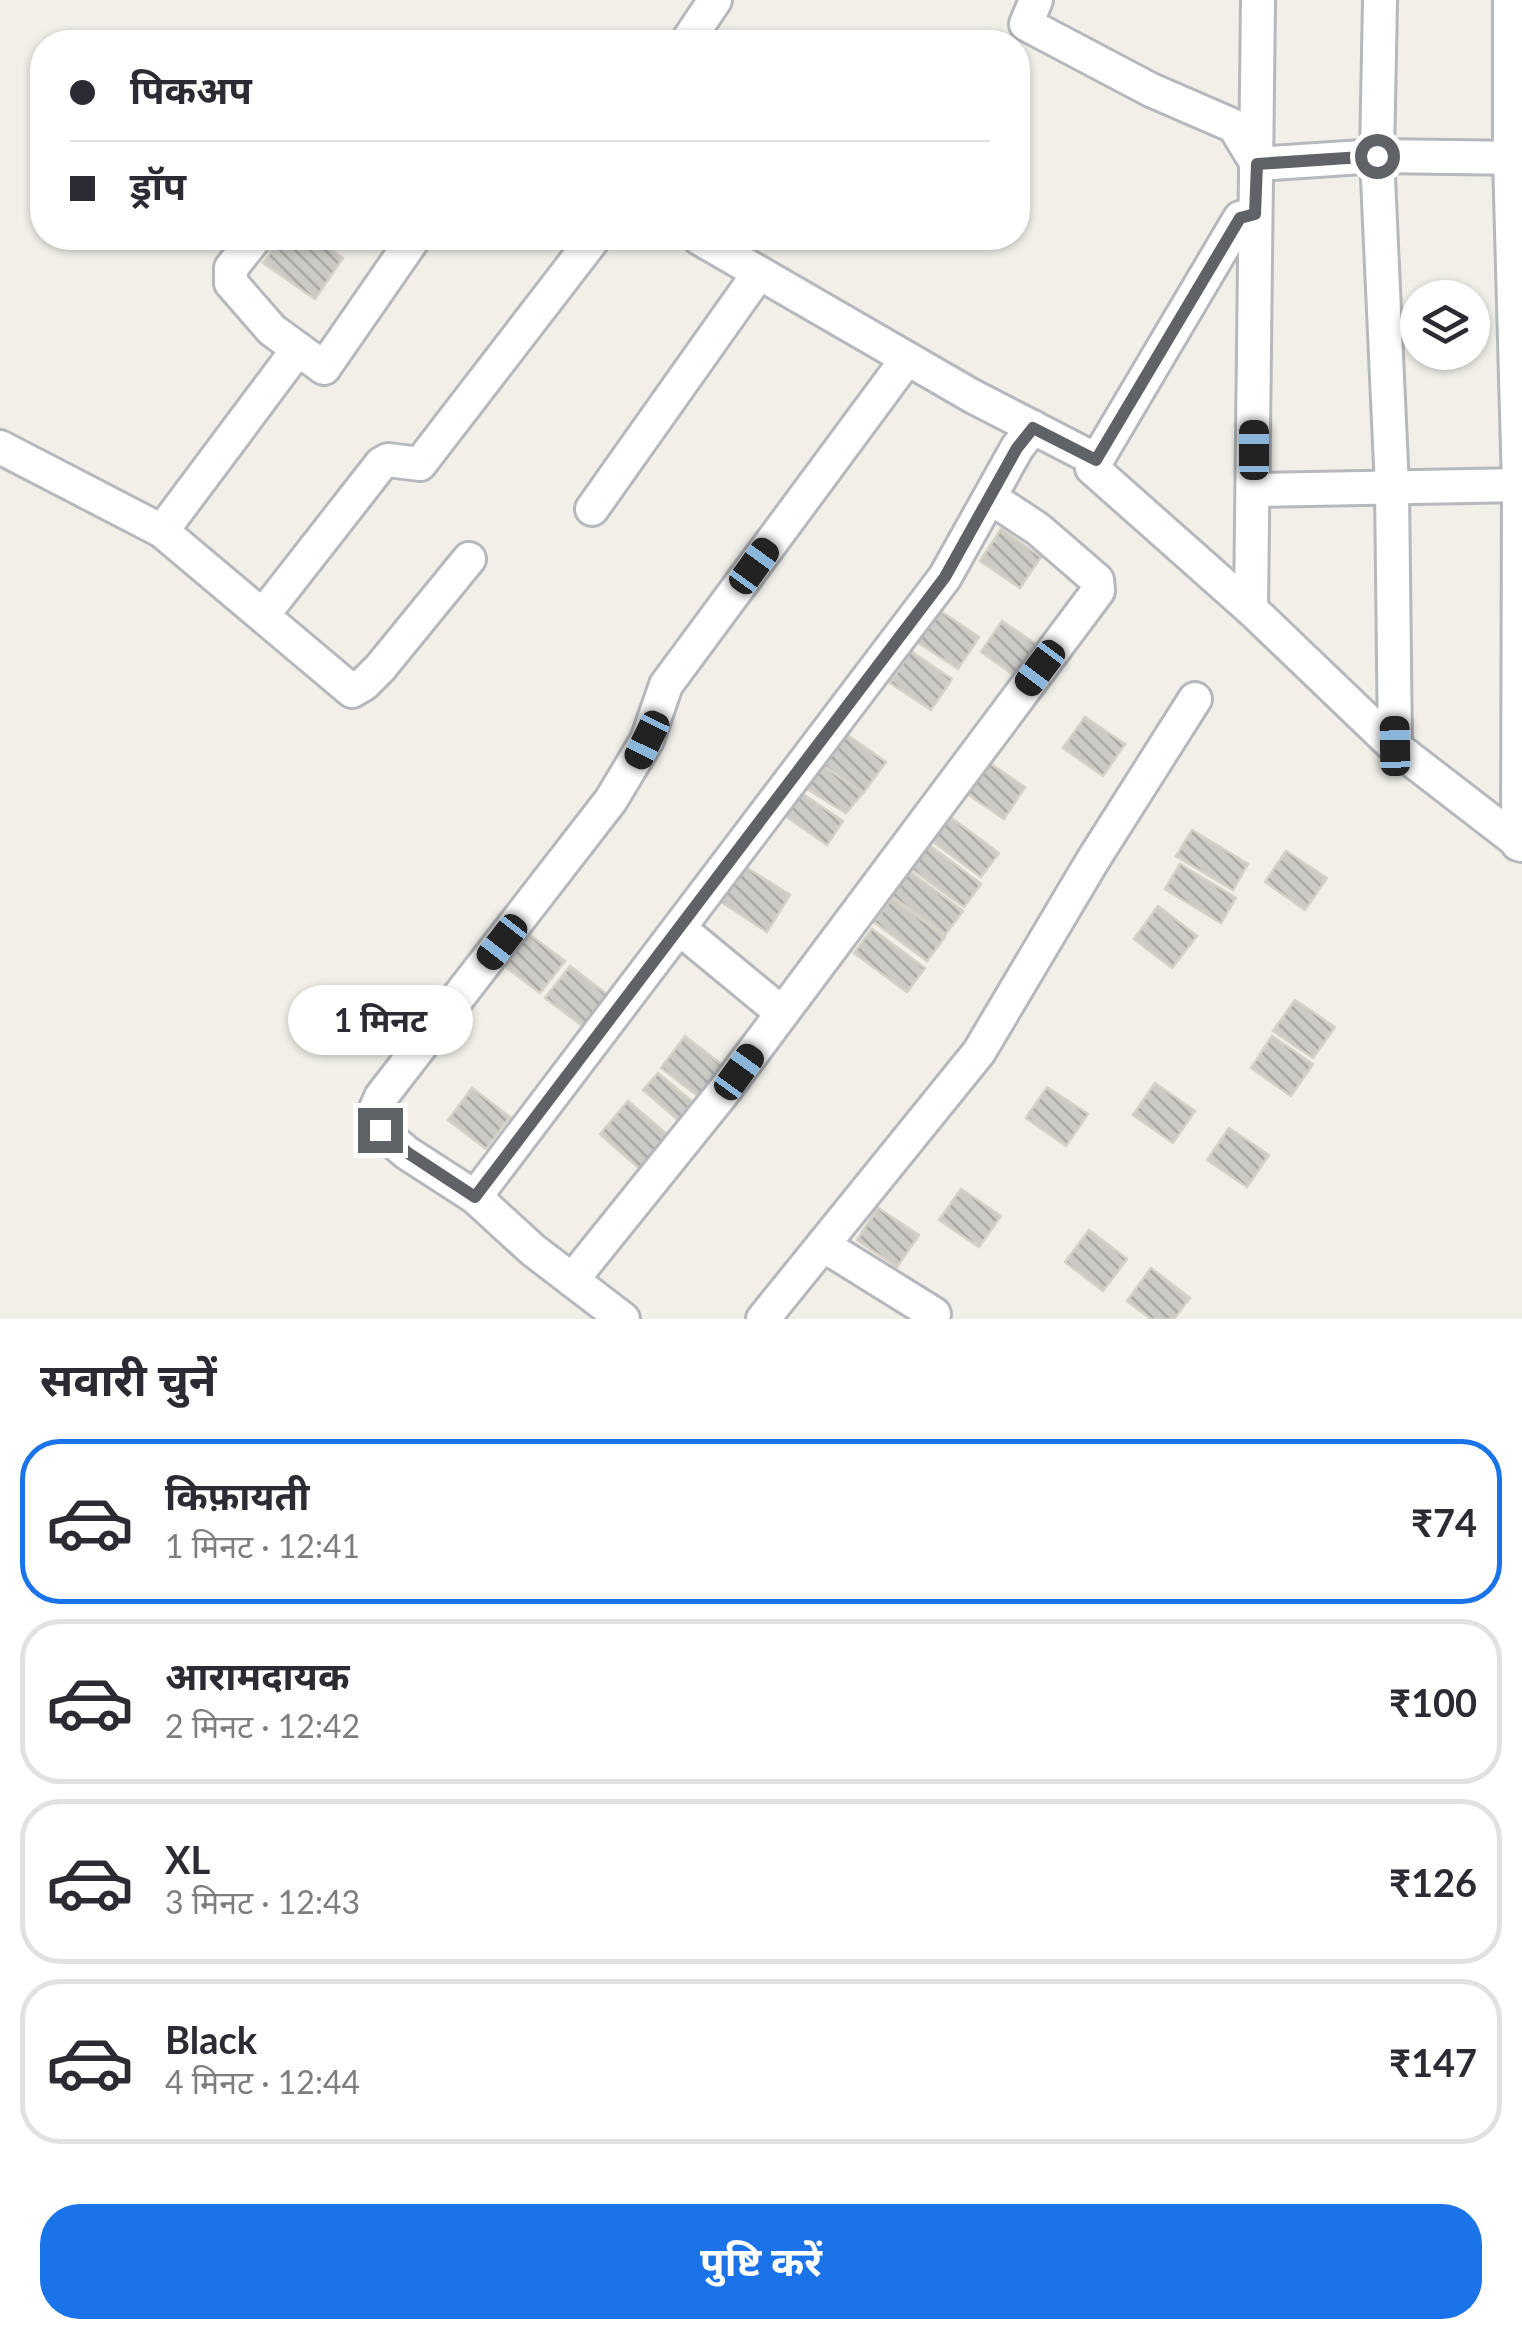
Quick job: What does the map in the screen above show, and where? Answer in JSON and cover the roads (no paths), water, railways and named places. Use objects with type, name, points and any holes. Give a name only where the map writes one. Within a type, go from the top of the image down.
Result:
[{"type":"street","points":[[695,30],[714,0]]},
{"type":"street","points":[[1036,0],[1026,24],[1150,90],[1234,126],[1257,164]]},
{"type":"street","points":[[1251,609],[1258,0]]},
{"type":"street","points":[[1380,0],[1377,156],[1392,488],[1395,746]]},
{"type":"street","points":[[1510,0],[1520,486],[1520,845]]},
{"type":"street","points":[[1257,164],[1377,156],[1516,158]]},
{"type":"street","points":[[1255,214],[1240,218],[1092,468],[1251,609],[1395,746],[1520,845]]},
{"type":"street","points":[[245,250],[231,268],[231,282],[272,330],[324,368],[406,250]]},
{"type":"street","points":[[263,615],[381,464],[388,460],[420,464],[585,250]]},
{"type":"street","points":[[720,250],[907,358],[1096,460]]},
{"type":"street","points":[[592,509],[760,273]]},
{"type":"street","points":[[162,530],[298,349]]},
{"type":"street","points":[[622,1319],[475,1197],[380,1130],[374,1113],[381,1097],[611,800],[635,764],[666,685],[907,358]]},
{"type":"street","points":[[475,1197],[945,577],[1017,448],[1033,428]]},
{"type":"street","points":[[0,447],[162,530],[352,691],[380,668],[468,559]]},
{"type":"street","points":[[1254,490],[1520,486]]},
{"type":"street","points":[[572,1280],[722,1095],[1098,590],[1097,580],[1038,529],[991,498]]},
{"type":"street","points":[[763,1319],[979,1052],[1093,860],[1196,698]]},
{"type":"street","points":[[679,928],[782,1013]]},
{"type":"street","points":[[822,1246],[934,1314]]}]
